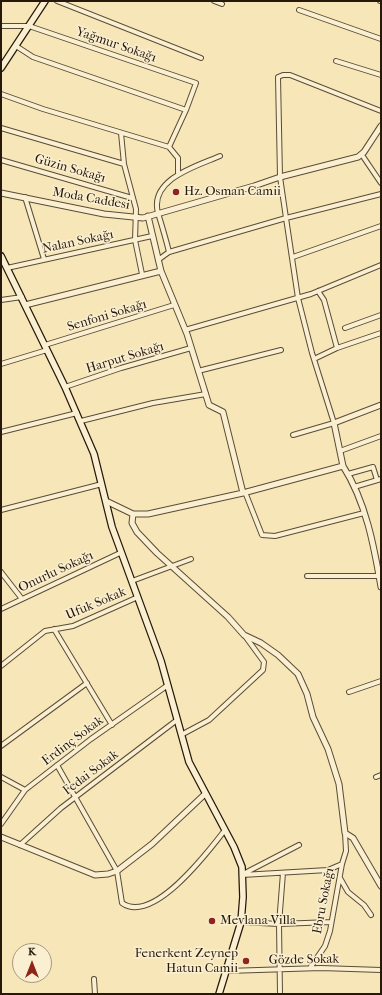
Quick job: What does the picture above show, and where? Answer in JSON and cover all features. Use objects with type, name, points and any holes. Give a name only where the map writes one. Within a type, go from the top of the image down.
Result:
[{"type":"main road","points":[[1,68],[45,1]]},
{"type":"main road","points":[[1,256],[66,387],[81,421],[94,454],[120,553],[138,597],[168,685],[189,762],[234,847],[242,867],[241,922],[219,994]]},
{"type":"street","points":[[57,1],[201,58]]},
{"type":"street","points":[[214,1],[222,4]]},
{"type":"street","points":[[299,10],[381,39]]},
{"type":"street","name":"Yağmur Sokağı","points":[[1,26],[30,26],[196,83],[186,110]]},
{"type":"street","points":[[16,46],[33,57],[186,110],[169,147]]},
{"type":"street","points":[[336,60],[381,76]]},
{"type":"street","points":[[381,111],[290,75],[283,74],[278,77],[280,177],[298,298],[314,359],[334,423],[343,466],[354,487],[371,531],[381,587]]},
{"type":"street","points":[[1,94],[169,147],[178,158],[178,174]]},
{"type":"street","points":[[381,126],[372,142],[362,155],[381,183]]},
{"type":"street","points":[[1,128],[124,164]]},
{"type":"street","points":[[121,133],[124,164],[136,209],[135,240],[142,274]]},
{"type":"street","name":"Moda Caddesi","points":[[1,193],[104,214],[136,218],[148,216],[254,186],[280,177],[340,163],[362,155]]},
{"type":"street","points":[[169,252],[158,213],[159,194],[178,174],[220,156]]},
{"type":"street","name":"Güzin Sokağı","points":[[1,160],[132,198]]},
{"type":"street","points":[[158,260],[169,252],[286,218],[381,194]]},
{"type":"street","points":[[25,197],[44,259]]},
{"type":"street","points":[[148,216],[161,271],[185,330],[209,405],[223,412],[244,492],[262,535],[275,536],[364,513]]},
{"type":"street","points":[[293,257],[381,226]]},
{"type":"street","name":"Nalan Sokağı","points":[[7,268],[152,236]]},
{"type":"street","points":[[185,330],[298,298],[381,265]]},
{"type":"street","points":[[26,305],[142,274],[161,271]]},
{"type":"street","points":[[318,291],[324,300],[337,348]]},
{"type":"street","points":[[1,300],[22,297]]},
{"type":"street","name":"Senfoni Sokağı","points":[[1,364],[174,306]]},
{"type":"street","points":[[344,328],[381,315]]},
{"type":"street","points":[[314,359],[337,348],[381,333]]},
{"type":"street","name":"Harput Sokağı","points":[[66,387],[121,368],[191,348]]},
{"type":"street","points":[[198,371],[281,350]]},
{"type":"street","points":[[81,421],[153,403],[206,394]]},
{"type":"street","points":[[293,435],[334,423],[381,404]]},
{"type":"street","points":[[1,432],[77,413]]},
{"type":"street","points":[[340,451],[381,436]]},
{"type":"street","points":[[106,501],[133,514],[148,514],[244,492],[343,466]]},
{"type":"street","points":[[348,474],[373,467],[379,480],[354,487]]},
{"type":"street","points":[[1,510],[102,484]]},
{"type":"street","points":[[133,514],[132,523],[137,532],[171,566],[228,617],[244,634],[264,662],[263,670],[209,720],[181,735]]},
{"type":"street","name":"Onurlu Sokağı","points":[[1,609],[120,553]]},
{"type":"street","points":[[132,581],[192,559]]},
{"type":"street","points":[[1,572],[22,599]]},
{"type":"street","points":[[307,576],[380,576]]},
{"type":"street","name":"Ufuk Sokak","points":[[1,666],[45,631],[73,626],[138,597]]},
{"type":"street","points":[[54,629],[112,725]]},
{"type":"street","points":[[244,634],[261,643],[278,655],[298,674],[307,694],[313,717],[328,749],[339,784],[345,833],[353,838],[381,886]]},
{"type":"street","points":[[349,692],[381,681]]},
{"type":"street","points":[[1,746],[87,683]]},
{"type":"street","name":"Erdinç Sokak","points":[[1,824],[25,790],[168,685]]},
{"type":"street","name":"Fedai Sokak","points":[[20,845],[75,797],[177,720]]},
{"type":"street","points":[[58,765],[117,871],[122,902],[128,907],[140,908],[158,900],[204,857],[224,830]]},
{"type":"street","points":[[1,777],[25,790]]},
{"type":"street","points":[[1,837],[95,875],[108,874],[117,871],[152,844],[205,794]]},
{"type":"street","name":"Ebru Sokağı","points":[[310,968],[325,946],[330,931],[342,864],[346,851],[345,833]]},
{"type":"street","points":[[242,875],[299,845]]},
{"type":"street","points":[[242,875],[328,870],[342,864]]},
{"type":"street","points":[[280,994],[279,924],[284,873]]},
{"type":"street","points":[[340,878],[348,892],[364,905],[371,915]]},
{"type":"street","points":[[241,922],[279,924],[331,922]]},
{"type":"street","name":"Gözde Sokak","points":[[227,971],[310,968],[381,970]]},
{"type":"street","points":[[94,979],[95,994]]},
{"type":"place","name":"Hz. Osman Camii","points":[[176,192]]},
{"type":"place","name":"Mevlana Villa","points":[[212,921]]},
{"type":"place","name":"Fenerkent Zeynep Hatun Camii","points":[[246,961]]}]
